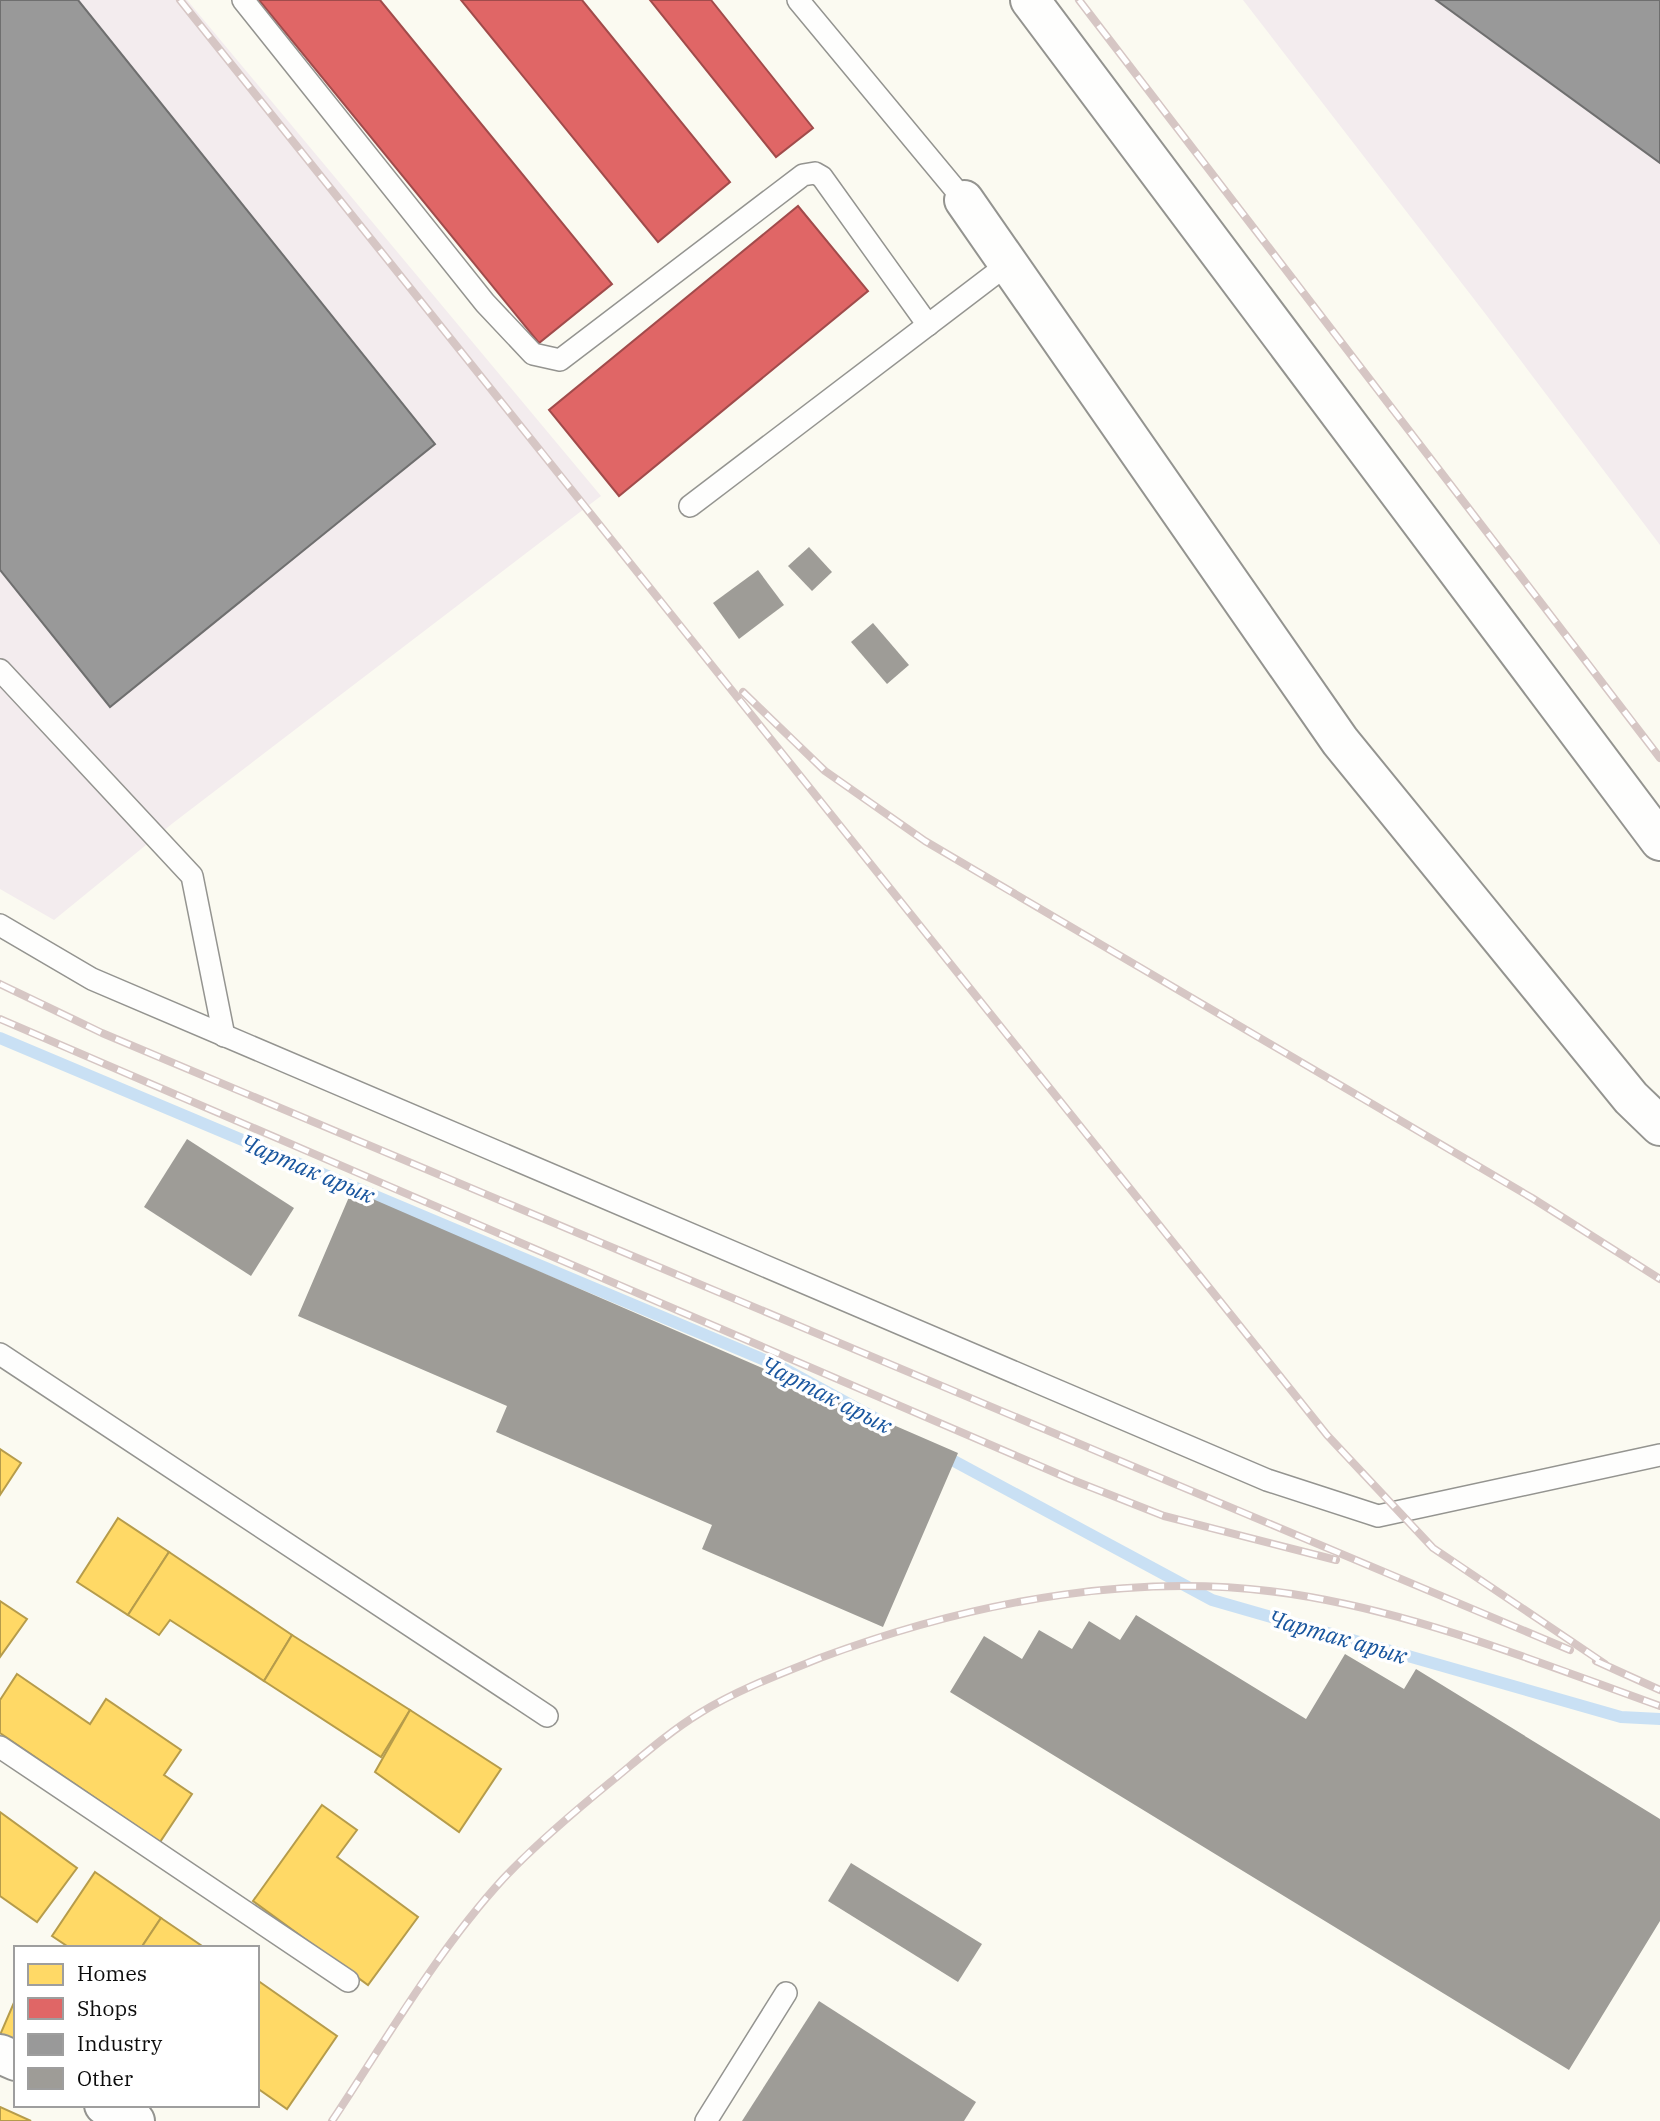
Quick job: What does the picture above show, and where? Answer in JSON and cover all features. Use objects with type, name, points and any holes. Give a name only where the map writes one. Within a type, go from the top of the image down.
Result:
[{"type":"street","points":[[1030,0],[1660,841]]},
{"type":"street","points":[[964,200],[1340,741],[1631,1098],[1660,1126]]},
{"type":"street","points":[[108,2107],[135,2121]]},
{"type":"lane","points":[[243,0],[485,303],[533,354],[560,360],[803,175],[815,173],[822,177],[928,325]]},
{"type":"lane","points":[[798,0],[964,200]]},
{"type":"lane","points":[[690,506],[1008,264]]},
{"type":"lane","points":[[0,670],[192,876],[224,1035]]},
{"type":"lane","points":[[0,925],[92,979],[1267,1479],[1378,1516],[1660,1455]]},
{"type":"lane","points":[[0,1354],[547,1716]]},
{"type":"lane","points":[[0,1747],[348,1981]]},
{"type":"lane","points":[[706,2121],[786,1993]]},
{"type":"shaded area","points":[[0,0],[187,0],[601,496],[173,823],[54,920],[0,889]]},
{"type":"shaded area","points":[[1243,0],[1660,0],[1660,545],[1484,312]]},
{"type":"building: Homes","points":[[0,1449],[21,1463],[0,1495]]},
{"type":"building: Homes","points":[[118,1518],[169,1552],[128,1615],[77,1582]]},
{"type":"building: Homes","points":[[169,1552],[292,1635],[264,1681],[170,1620],[159,1635],[128,1615]]},
{"type":"building: Homes","points":[[0,1601],[27,1619],[0,1657]]},
{"type":"building: Homes","points":[[292,1635],[410,1710],[381,1757],[264,1681]]},
{"type":"building: Homes","points":[[17,1674],[90,1724],[106,1699],[181,1750],[164,1775],[192,1794],[160,1842],[0,1733],[0,1700]]},
{"type":"building: Homes","points":[[410,1710],[501,1769],[459,1832],[375,1772]]},
{"type":"building: Homes","points":[[322,1805],[357,1830],[337,1857],[418,1917],[368,1985],[253,1901]]},
{"type":"building: Homes","points":[[0,1812],[77,1868],[37,1922],[0,1896]]},
{"type":"building: Homes","points":[[95,1872],[161,1918],[142,1946],[67,1946],[52,1936]]},
{"type":"building: Homes","points":[[161,1918],[202,1946],[142,1946]]},
{"type":"building: Homes","points":[[259,1981],[337,2036],[287,2109],[259,2089]]},
{"type":"building: Homes","points":[[14,2003],[14,2042],[0,2035]]},
{"type":"building: Homes","points":[[0,2107],[31,2121],[0,2121]]},
{"type":"building: Shops","points":[[259,0],[380,0],[612,284],[539,343]]},
{"type":"building: Shops","points":[[461,0],[582,0],[730,182],[658,242]]},
{"type":"building: Shops","points":[[650,0],[711,0],[813,128],[776,157]]},
{"type":"building: Shops","points":[[798,206],[868,291],[619,496],[549,410]]},
{"type":"building: Industry","points":[[0,0],[78,0],[435,444],[110,707],[0,570]]},
{"type":"building: Industry","points":[[1436,0],[1660,0],[1660,163]]},
{"type":"building: Other","points":[[809,547],[832,572],[812,591],[788,566]]},
{"type":"building: Other","points":[[758,570],[784,605],[739,639],[713,603]]},
{"type":"building: Other","points":[[873,623],[909,665],[887,684],[851,642]]},
{"type":"building: Other","points":[[187,1139],[294,1208],[251,1276],[144,1207]]},
{"type":"building: Other","points":[[352,1190],[958,1453],[883,1627],[702,1549],[712,1525],[496,1432],[507,1406],[298,1316]]},
{"type":"building: Other","points":[[1136,1615],[1306,1719],[1345,1654],[1404,1689],[1416,1669],[1660,1819],[1660,1921],[1569,2070],[950,1692],[984,1636],[1022,1659],[1039,1630],[1072,1649],[1089,1621],[1120,1640]]},
{"type":"building: Other","points":[[851,1863],[982,1944],[958,1982],[828,1901]]},
{"type":"building: Other","points":[[819,2001],[976,2102],[964,2121],[742,2121]]},
{"type":"waterway","name":"Чартак арык","points":[[0,1038],[781,1367],[882,1422]]},
{"type":"waterway","name":"Чартак арык","points":[[941,1454],[1212,1600],[1621,1717],[1660,1719]]},
{"type":"railway","points":[[180,0],[1327,1435],[1433,1548],[1605,1664]]},
{"type":"railway","points":[[1079,0],[1660,758]]},
{"type":"railway","points":[[743,692],[825,771],[925,841],[1532,1198],[1660,1279]]},
{"type":"railway","points":[[0,984],[102,1033],[1570,1650]]},
{"type":"railway","points":[[0,1019],[1070,1479],[1164,1516],[1336,1560]]},
{"type":"railway","points":[[332,2121],[456,1936],[503,1879],[556,1828],[655,1745],[700,1713],[774,1676],[879,1638],[939,1620],[1062,1595],[1124,1588],[1186,1586],[1248,1589],[1310,1597],[1399,1617],[1487,1644],[1660,1706]]},
{"type":"railway","points":[[1596,1661],[1660,1690]]}]
